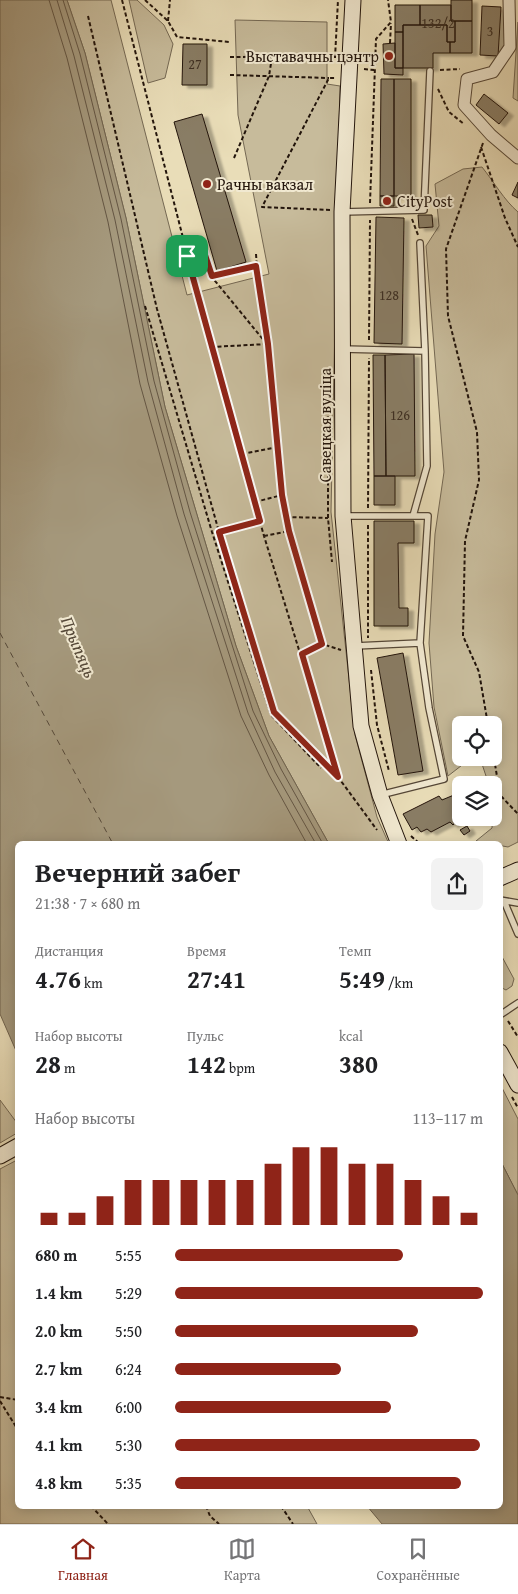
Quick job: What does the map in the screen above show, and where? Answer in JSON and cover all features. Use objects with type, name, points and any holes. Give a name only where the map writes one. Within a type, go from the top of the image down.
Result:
[{"type":"main road","name":"Савецкая вуліца","points":[[353,0],[337,211],[342,349],[343,516],[361,726],[404,839]]},
{"type":"main road","points":[[503,1054],[518,1067]]},
{"type":"main road","points":[[503,1055],[518,1075]]},
{"type":"main road","points":[[503,1057],[518,1085]]},
{"type":"main road","points":[[0,1156],[15,1148]]},
{"type":"street","points":[[509,0],[510,47],[493,72],[467,79],[464,105],[491,135],[518,158]]},
{"type":"lane","points":[[337,211],[424,210],[430,70]]},
{"type":"lane","points":[[413,516],[427,466],[425,351],[420,243]]},
{"type":"lane","points":[[342,349],[425,351]]},
{"type":"lane","points":[[343,516],[428,516],[420,643],[429,708],[444,779],[387,792]]},
{"type":"lane","points":[[354,647],[420,643]]},
{"type":"lane","points":[[503,900],[518,902]]},
{"type":"lane","points":[[503,902],[518,934]]},
{"type":"lane","points":[[503,1013],[518,1003]]},
{"type":"path","points":[[122,0],[211,347],[264,536],[302,654],[338,777]]},
{"type":"path","points":[[145,0],[168,21],[178,37],[229,42]]},
{"type":"path","points":[[168,21],[170,0]]},
{"type":"path","points":[[388,0],[391,22],[390,43]]},
{"type":"path","points":[[88,16],[157,309],[219,532],[274,712],[338,777],[378,830]]},
{"type":"path","points":[[387,792],[377,725],[354,647],[368,517],[370,211],[376,39],[391,22]]},
{"type":"path","points":[[234,158],[269,76],[272,56]]},
{"type":"path","points":[[230,57],[335,56]]},
{"type":"path","points":[[449,112],[430,70],[451,69]]},
{"type":"path","points":[[230,75],[335,78]]},
{"type":"path","points":[[329,78],[262,207],[337,211]]},
{"type":"path","points":[[486,716],[478,672],[463,636],[465,541],[479,480],[477,432],[448,316],[446,249],[481,146],[491,135]]},
{"type":"path","points":[[481,146],[505,218],[518,247]]},
{"type":"path","points":[[391,211],[412,219],[420,243]]},
{"type":"path","points":[[187,256],[204,252],[212,276],[268,344]]},
{"type":"path","points":[[256,254],[256,266],[268,344],[282,495],[289,531],[322,644]]},
{"type":"path","points":[[212,276],[256,266]]},
{"type":"path","points":[[145,306],[212,532],[271,716],[321,768]]},
{"type":"path","points":[[211,347],[268,344]]},
{"type":"path","points":[[242,454],[278,447]]},
{"type":"path","points":[[255,502],[282,495]]},
{"type":"path","points":[[286,517],[328,518]]},
{"type":"path","points":[[219,532],[260,521]]},
{"type":"path","points":[[264,536],[289,531]]},
{"type":"path","points":[[302,654],[322,644],[354,647]]},
{"type":"path","points":[[495,766],[500,795],[518,814]]},
{"type":"path","points":[[503,1017],[518,1037]]},
{"type":"path","points":[[0,1397],[15,1400]]},
{"type":"path","points":[[0,1401],[15,1425]]},
{"type":"path","points":[[95,1509],[108,1524]]},
{"type":"path","points":[[207,1509],[210,1516],[219,1524]]},
{"type":"path","points":[[283,1509],[294,1524]]},
{"type":"shaded area","points":[[67,0],[111,0],[187,295],[269,274],[238,115],[235,20],[327,22],[327,84],[340,86],[331,512],[355,735],[377,817],[388,841],[327,841],[269,736],[236,646],[165,407],[126,218],[85,53]]},
{"type":"shaded area","points":[[129,0],[137,0],[164,25],[173,44],[165,78],[148,83]]},
{"type":"shaded area","points":[[518,22],[518,101],[513,98]]},
{"type":"shaded area","points":[[482,167],[518,212],[518,842],[508,847],[503,846],[503,841],[476,841],[492,826],[502,826],[502,776],[486,776],[483,766],[502,766],[502,716],[452,716],[452,766],[461,766],[448,776],[434,707],[429,643],[435,534],[444,472],[426,246],[439,226],[435,184],[463,169]]},
{"type":"shaded area","points":[[503,959],[514,979],[512,986],[506,990],[503,988]]},
{"type":"shaded area","points":[[503,1090],[518,1119],[518,1195],[503,1166]]},
{"type":"shaded area","points":[[0,1100],[15,1120],[15,1134],[0,1143]]},
{"type":"shaded area","points":[[15,1161],[15,1509],[309,1509],[317,1524],[0,1524],[0,1169]]},
{"type":"water","name":"Прыпяць","points":[[0,0],[67,0],[85,53],[126,218],[165,407],[236,646],[269,736],[327,841],[15,841],[15,1048],[0,1014]]},
{"type":"water","points":[[503,1166],[518,1195],[518,1524],[382,1524],[370,1509],[503,1509]]},
{"type":"building","points":[[451,0],[472,0],[472,21],[451,21]]},
{"type":"building","points":[[395,5],[420,5],[420,25],[403,25],[403,32],[395,32]]},
{"type":"building","points":[[420,5],[451,5],[451,21],[455,21],[455,42],[447,42],[447,25],[420,25]]},
{"type":"building","points":[[482,6],[501,7],[498,56],[480,55]]},
{"type":"building","points":[[455,21],[472,21],[472,53],[450,53],[450,42],[455,42]]},
{"type":"building","points":[[403,25],[447,25],[447,42],[450,42],[450,53],[433,53],[433,68],[403,68]]},
{"type":"building","points":[[395,32],[403,32],[403,68],[395,68]]},
{"type":"building","name":"Выставачны цэнтр","points":[[395,43],[395,68],[403,68],[403,75],[384,74],[383,44]]},
{"type":"building","points":[[183,44],[207,44],[207,85],[182,85]]},
{"type":"building","points":[[381,79],[394,79],[394,196],[380,196]]},
{"type":"building","points":[[394,79],[411,79],[411,196],[394,196]]},
{"type":"building","points":[[484,94],[508,113],[499,124],[476,105]]},
{"type":"building","name":"Рачны вакзал","points":[[202,114],[246,262],[217,271],[174,122]]},
{"type":"building","points":[[518,182],[518,198],[512,195]]},
{"type":"building","name":"CityPost","points":[[380,196],[394,196],[394,206],[380,206]]},
{"type":"building","points":[[418,215],[432,215],[433,227],[419,228]]},
{"type":"building","points":[[376,217],[404,218],[402,344],[374,343]]},
{"type":"building","points":[[414,354],[415,476],[386,476],[385,355]]},
{"type":"building","points":[[373,355],[385,355],[386,476],[374,476]]},
{"type":"building","points":[[374,476],[395,476],[395,505],[374,505]]},
{"type":"building","points":[[374,521],[414,521],[414,543],[398,543],[399,608],[408,608],[408,626],[374,626]]},
{"type":"building","points":[[403,653],[423,771],[398,775],[377,658]]},
{"type":"building","points":[[439,796],[442,800],[452,796],[452,824],[450,822],[431,832],[427,829],[421,832],[417,827],[412,830],[403,814]]},
{"type":"building","points":[[467,826],[470,831],[464,835],[460,830]]},
{"type":"ferry route","points":[[0,633],[111,841]]},
{"type":"place","name":"Выставачны цэнтр","points":[[389,56]]},
{"type":"place","name":"Рачны вакзал","points":[[207,184]]},
{"type":"place","name":"CityPost","points":[[387,201]]},
{"type":"route","points":[[204,252],[212,276],[256,266],[268,344],[282,495],[289,531],[322,644],[302,654],[338,777],[274,712],[219,532],[260,521],[187,256],[204,252]]}]
